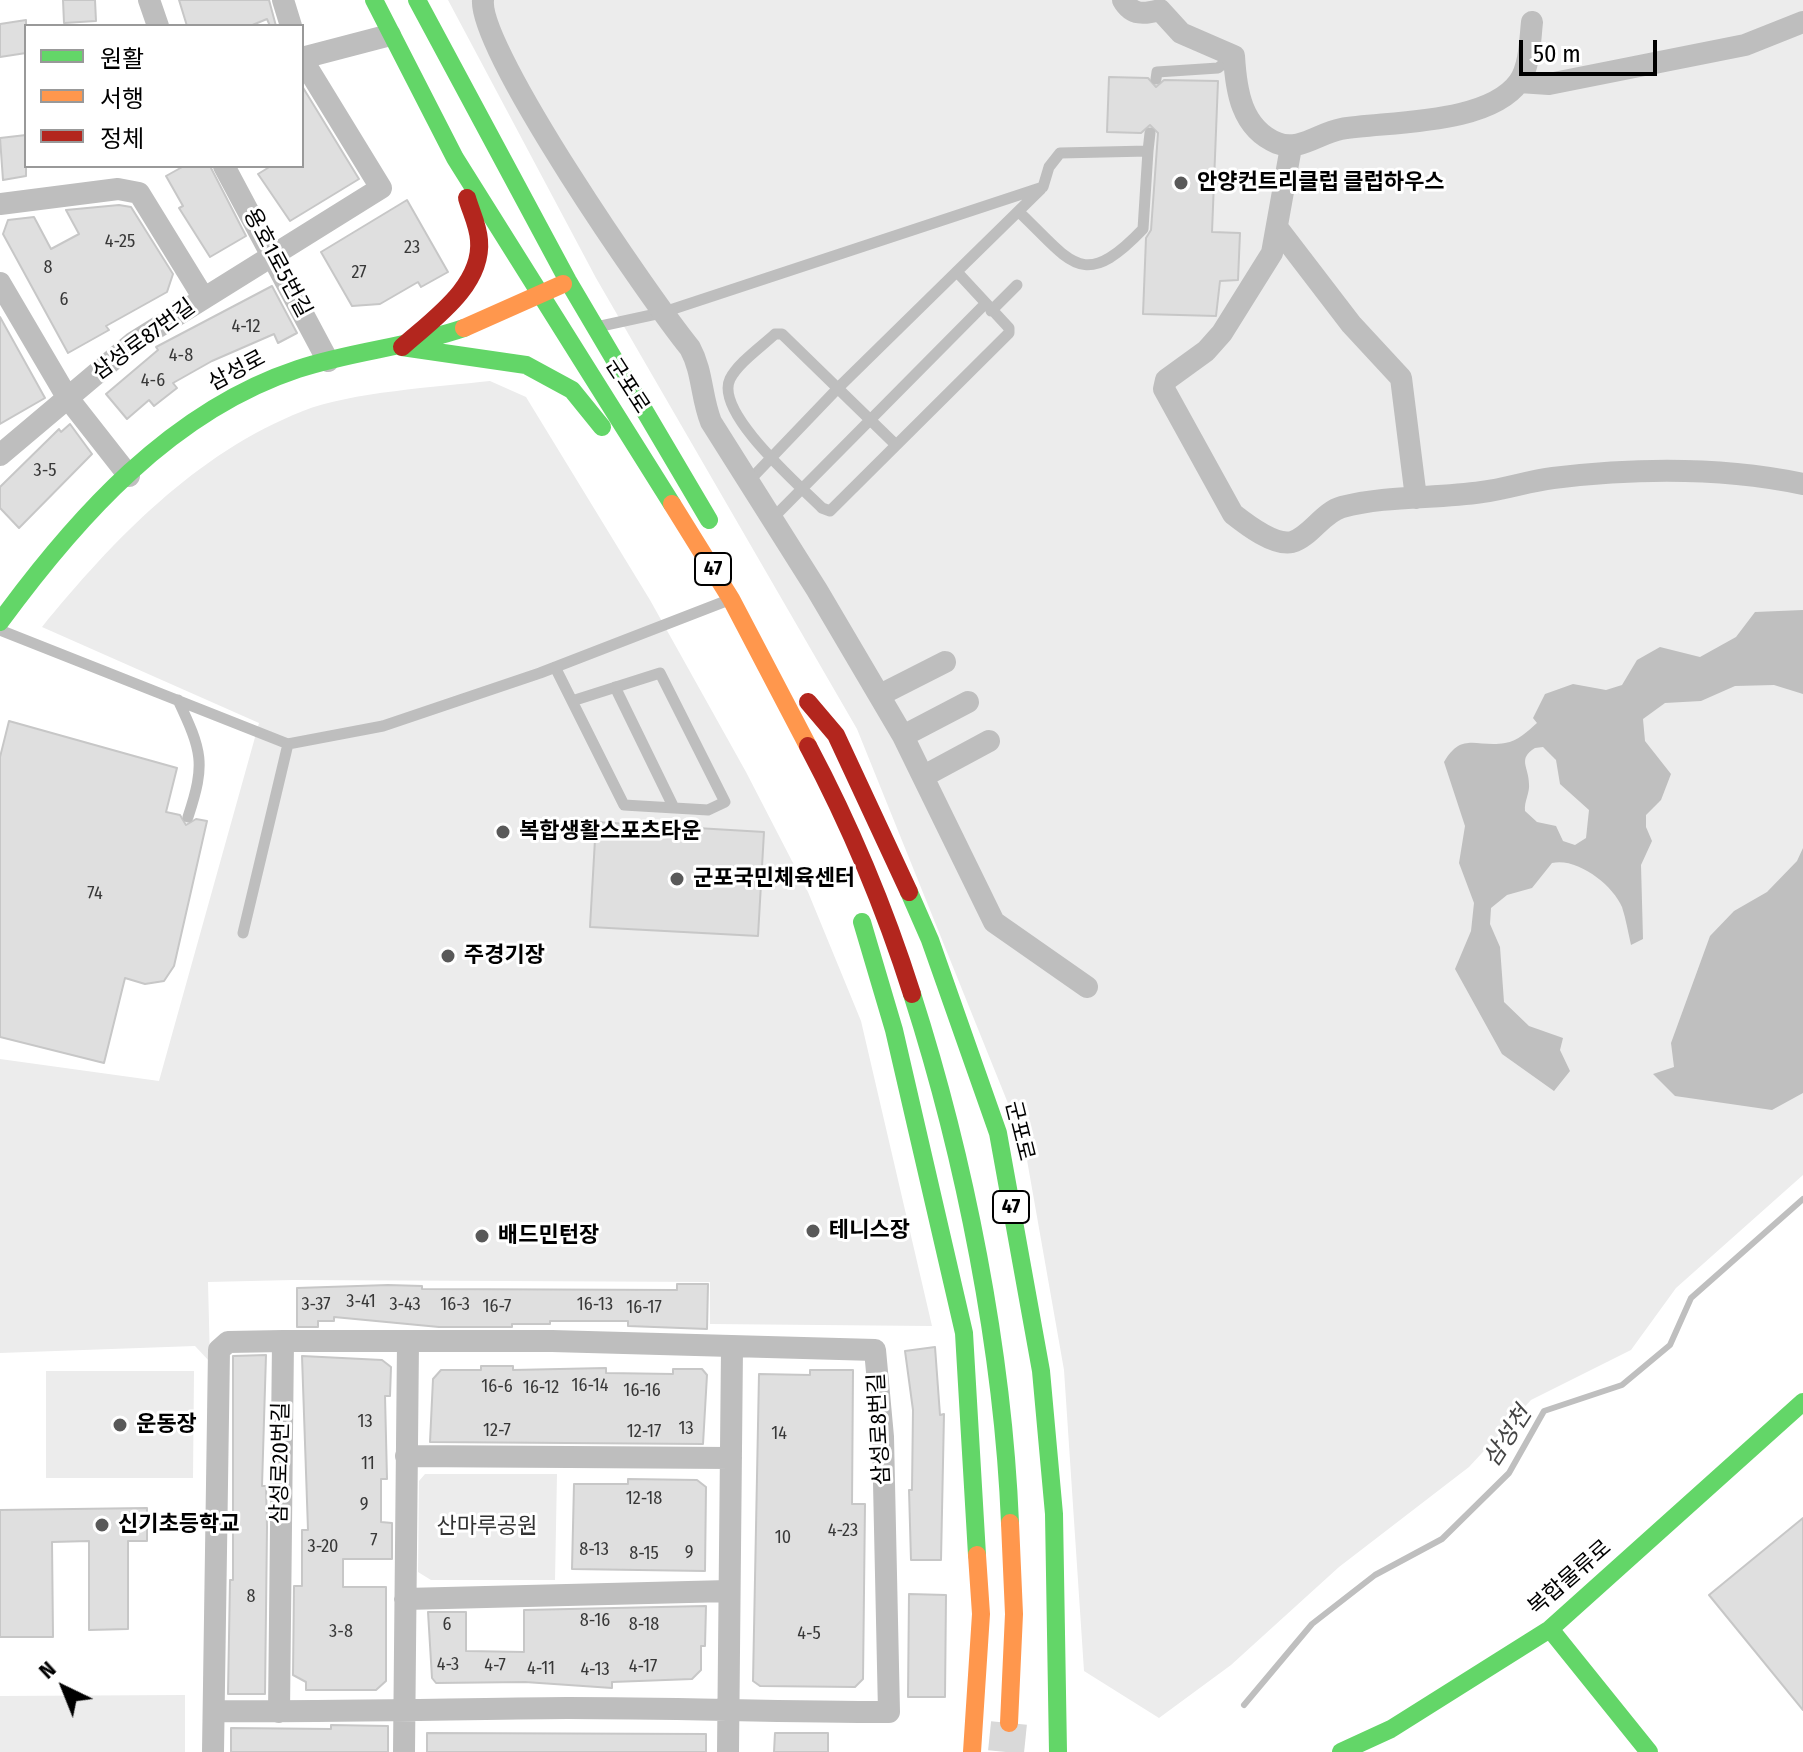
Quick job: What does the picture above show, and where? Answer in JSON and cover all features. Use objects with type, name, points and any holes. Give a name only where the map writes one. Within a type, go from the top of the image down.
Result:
[{"type":"main road","name":"군포로","points":[[374,0],[455,158],[541,296],[581,332],[720,538],[704,535],[661,466],[657,464],[651,469]]},
{"type":"main road","name":"군포로","points":[[417,0],[568,281],[581,332],[636,444],[731,599],[837,801],[899,952],[940,1081],[989,1322],[1007,1449],[1014,1614],[1009,1723]]},
{"type":"main road","points":[[402,347],[457,294],[477,258],[480,243],[455,158]]},
{"type":"main road","name":"삼성로","points":[[0,622],[32,576],[129,476],[200,419],[248,389],[288,372],[328,361],[402,347],[470,329],[568,281]]},
{"type":"main road","points":[[402,347],[526,365],[572,390],[596,423],[636,444]]},
{"type":"main road","name":"47","points":[[742,580],[764,620]]},
{"type":"main road","name":"군포로","points":[[1014,1360],[991,1229],[958,1090],[872,838],[804,695],[836,735],[887,842],[930,940],[998,1133],[1041,1371],[1054,1514],[1055,1746]]},
{"type":"main road","name":"군포로","points":[[837,801],[839,853]]},
{"type":"main road","points":[[856,908],[873,950],[895,1034],[964,1333],[981,1614],[972,1752]]},
{"type":"main road","name":"복합물류로","points":[[1341,1752],[1391,1729],[1550,1629],[1803,1402]]},
{"type":"main road","points":[[1032,1629],[1033,1598]]},
{"type":"main road","points":[[1550,1629],[1649,1752]]},
{"type":"main road","points":[[975,1710],[994,1736]]},
{"type":"street","points":[[149,0],[157,24]]},
{"type":"street","points":[[283,0],[290,24]]},
{"type":"street","points":[[483,0],[501,54],[542,127],[661,313],[700,365],[707,412],[880,695],[924,776],[994,922],[1087,987]]},
{"type":"street","points":[[1123,0],[1128,9],[1136,13],[1158,5],[1181,33],[1234,56],[1243,113],[1275,142],[1291,147],[1338,130],[1464,112],[1494,102],[1519,82],[1527,60],[1532,22]]},
{"type":"street","points":[[1519,82],[1549,84],[1731,48],[1803,22]]},
{"type":"street","points":[[304,58],[390,35]]},
{"type":"street","points":[[203,297],[381,188],[304,62]]},
{"type":"street","points":[[1291,147],[1279,230],[1272,253],[1222,333],[1206,351],[1166,380],[1164,389],[1170,404],[1203,454],[1233,514],[1281,542],[1294,542],[1338,508],[1379,500],[1481,492],[1551,478],[1720,472],[1803,484]]},
{"type":"street","name":"용호1로5번길","points":[[225,168],[328,361]]},
{"type":"street","name":"삼성로87번길","points":[[0,204],[118,189],[139,193],[203,297],[134,342],[0,455]]},
{"type":"street","points":[[1279,230],[1351,324],[1401,378],[1416,498]]},
{"type":"street","points":[[0,283],[67,397],[129,476]]},
{"type":"street","points":[[880,695],[945,662]]},
{"type":"street","points":[[903,736],[968,702]]},
{"type":"street","points":[[924,776],[989,741]]},
{"type":"street","points":[[213,1752],[219,1350],[228,1342],[283,1341],[565,1341],[732,1348],[728,1752]]},
{"type":"street","name":"삼성로20번길","points":[[279,1712],[283,1341]]},
{"type":"street","points":[[404,1752],[408,1342]]},
{"type":"street","name":"삼성로8번길","points":[[728,1713],[889,1712],[883,1437],[875,1350],[732,1348]]},
{"type":"street","points":[[406,1456],[731,1458]]},
{"type":"street","points":[[405,1599],[729,1591]]},
{"type":"street","points":[[214,1711],[404,1713],[567,1708],[728,1713]]},
{"type":"lane","points":[[1156,79],[1157,72],[1218,68],[1234,56]]},
{"type":"lane","points":[[1019,212],[1073,263],[1087,267],[1107,262],[1143,229],[1150,133]]},
{"type":"lane","points":[[748,483],[839,387],[1043,187],[1049,167],[1060,153],[1148,151]]},
{"type":"lane","points":[[581,332],[661,313],[1043,187]]},
{"type":"lane","points":[[895,444],[782,334],[775,334],[731,377],[727,388],[740,423],[822,508],[830,511],[1009,333],[1009,328],[958,273]]},
{"type":"lane","points":[[771,520],[867,420],[1017,285]]},
{"type":"lane","points":[[0,630],[288,744],[383,726],[555,667],[731,599]]},
{"type":"lane","points":[[555,667],[572,701],[624,805],[708,810],[725,802],[660,673],[572,701]]},
{"type":"lane","points":[[615,687],[674,808]]},
{"type":"lane","points":[[178,700],[197,740],[201,776],[188,817]]},
{"type":"lane","points":[[243,933],[288,744]]},
{"type":"green space","points":[[448,0],[1803,0],[1803,1175],[1676,1288],[1631,1350],[1531,1400],[1469,1467],[1339,1567],[1231,1665],[1159,1718],[1084,1671],[1064,1370],[1024,1143],[857,729],[596,278]]},
{"type":"green space","name":"복합생활스포츠타운","points":[[490,381],[526,397],[650,600],[746,772],[808,892],[861,1021],[932,1326],[710,1324],[710,1282],[208,1282],[210,1362],[195,1346],[0,1353],[0,1059],[159,1081],[259,723],[42,627],[98,562],[159,502],[227,450],[264,429],[303,411],[345,399]]},
{"type":"green space","name":"운동장","points":[[46,1371],[194,1371],[193,1478],[46,1478]]},
{"type":"green space","name":"산마루공원","points":[[425,1474],[557,1474],[555,1580],[431,1580],[418,1572],[419,1481]]},
{"type":"green space","points":[[185,1695],[185,1752],[0,1752],[0,1696]]},
{"type":"shaded area","points":[[1803,610],[1803,694],[1774,685],[1735,686],[1701,701],[1665,703],[1643,719],[1645,741],[1671,774],[1661,800],[1646,815],[1646,827],[1652,841],[1641,865],[1643,939],[1631,945],[1622,907],[1611,890],[1593,874],[1572,864],[1552,863],[1532,888],[1507,895],[1491,908],[1490,924],[1500,947],[1504,1002],[1529,1026],[1563,1038],[1560,1050],[1570,1071],[1554,1091],[1502,1054],[1455,969],[1471,931],[1474,903],[1459,863],[1465,826],[1444,762],[1451,752],[1464,744],[1505,743],[1522,735],[1537,723],[1533,718],[1545,694],[1573,684],[1606,690],[1622,685],[1637,660],[1660,647],[1700,657],[1736,637],[1755,612]],"holes":[[[1543,747],[1556,760],[1560,784],[1589,810],[1586,838],[1575,845],[1563,841],[1556,826],[1537,822],[1525,811],[1529,787],[1526,756],[1535,748]]]},
{"type":"shaded area","points":[[1803,848],[1803,1093],[1772,1110],[1675,1096],[1653,1074],[1674,1067],[1671,1043],[1710,936],[1734,911],[1767,892],[1797,861]]},
{"type":"building","points":[[63,0],[95,0],[96,21],[64,23]]},
{"type":"building","points":[[179,0],[269,0],[275,24],[269,24],[267,19],[255,24],[186,24]]},
{"type":"building","points":[[26,20],[24,53],[0,57],[0,24]]},
{"type":"building","name":"안양컨트리클럽 클럽하우스","points":[[1109,77],[1148,78],[1156,87],[1164,80],[1218,81],[1212,232],[1240,233],[1238,280],[1220,281],[1216,316],[1143,314],[1146,238],[1151,230],[1158,133],[1150,125],[1141,133],[1107,132]]},
{"type":"building","points":[[304,89],[359,179],[290,221],[258,174],[268,168],[304,168]]},
{"type":"building","points":[[24,135],[26,176],[3,180],[0,138]]},
{"type":"building","points":[[180,168],[211,168],[246,236],[210,257],[179,208],[183,206],[166,176]]},
{"type":"building","points":[[407,200],[448,272],[421,287],[418,282],[380,304],[352,306],[321,252]]},
{"type":"building","points":[[119,205],[131,207],[173,274],[167,292],[106,326],[109,330],[68,353],[3,234],[8,220],[34,217],[51,249],[79,234],[66,210]]},
{"type":"building","points":[[272,286],[297,333],[278,343],[274,334],[212,361],[173,383],[177,388],[154,406],[149,400],[127,419],[106,394],[158,350],[156,347]]},
{"type":"building","points":[[0,317],[45,398],[0,424]]},
{"type":"building","points":[[70,424],[92,454],[19,528],[0,508],[0,487],[59,429],[61,432]]},
{"type":"building","points":[[9,721],[177,768],[166,812],[180,815],[186,825],[196,819],[207,821],[174,966],[164,981],[145,984],[125,978],[104,1063],[0,1037],[0,757]]},
{"type":"building","name":"군포국민체육센터","points":[[596,822],[764,832],[758,936],[590,927]]},
{"type":"building","points":[[677,1284],[708,1284],[707,1329],[628,1326],[628,1321],[550,1321],[550,1324],[512,1324],[512,1327],[439,1327],[334,1317],[334,1321],[318,1321],[318,1327],[297,1327],[297,1288],[388,1285],[422,1286],[422,1289],[677,1290]]},
{"type":"building","points":[[935,1347],[940,1415],[944,1414],[941,1560],[911,1560],[909,1490],[912,1490],[913,1410],[905,1351]]},
{"type":"building","points":[[266,1355],[262,1486],[266,1486],[267,1527],[265,1694],[228,1694],[230,1580],[233,1580],[233,1356]]},
{"type":"building","points":[[302,1356],[382,1360],[391,1367],[390,1396],[385,1396],[387,1479],[381,1479],[381,1522],[392,1523],[392,1559],[343,1559],[343,1587],[386,1587],[386,1681],[376,1690],[306,1690],[306,1682],[293,1675],[294,1586],[302,1586],[302,1530],[308,1530]]},
{"type":"building","points":[[481,1366],[513,1366],[513,1370],[606,1368],[606,1373],[673,1374],[673,1369],[702,1369],[707,1375],[703,1444],[430,1442],[433,1379],[441,1370],[481,1370]]},
{"type":"building","points":[[810,1370],[853,1370],[852,1504],[865,1504],[863,1679],[855,1687],[760,1686],[753,1681],[759,1374],[810,1375]]},
{"type":"building","points":[[628,1479],[697,1480],[706,1487],[705,1571],[572,1569],[574,1484],[628,1484]]},
{"type":"building","points":[[147,1508],[147,1541],[128,1541],[128,1629],[89,1630],[89,1541],[52,1542],[53,1637],[0,1637],[0,1510]]},
{"type":"building","points":[[1803,1518],[1803,1710],[1709,1595]]},
{"type":"building","points":[[909,1594],[946,1595],[945,1697],[908,1697]]},
{"type":"building","points":[[706,1606],[701,1670],[692,1679],[612,1682],[612,1688],[525,1682],[436,1683],[432,1678],[428,1612],[466,1612],[466,1651],[524,1652],[524,1610]]},
{"type":"building","points":[[331,1725],[388,1726],[388,1752],[231,1752],[231,1728],[331,1729]]},
{"type":"building","points":[[427,1733],[706,1734],[706,1752],[427,1752]]},
{"type":"building","points":[[775,1733],[828,1733],[828,1752],[774,1752]]},
{"type":"waterway","name":"삼성천","points":[[1244,1705],[1312,1624],[1375,1575],[1442,1539],[1509,1473],[1544,1411],[1622,1385],[1670,1345],[1691,1298],[1803,1199]]},
{"type":"tunnel","points":[[1006,1752],[1009,1723]]},
{"type":"traffic: fast","points":[[374,0],[455,158],[672,504]]},
{"type":"traffic: fast","points":[[417,0],[568,281],[709,520]]},
{"type":"traffic: fast","points":[[0,622],[94,507],[168,440],[209,412],[252,388],[298,369],[464,328]]},
{"type":"traffic: fast","points":[[402,347],[526,365],[572,390],[602,427]]},
{"type":"traffic: fast","points":[[909,892],[930,940],[998,1133],[1041,1371],[1054,1514],[1058,1752]]},
{"type":"traffic: fast","points":[[862,922],[894,1030],[964,1333],[977,1555]]},
{"type":"traffic: fast","points":[[912,994],[949,1122],[978,1256],[999,1391],[1010,1523]]},
{"type":"traffic: fast","points":[[1341,1752],[1391,1729],[1550,1629],[1803,1402]]},
{"type":"traffic: fast","points":[[1550,1629],[1649,1752]]},
{"type":"traffic: slow","points":[[464,328],[563,284]]},
{"type":"traffic: slow","points":[[672,504],[731,599],[808,746]]},
{"type":"traffic: slow","points":[[1009,1723],[1014,1614],[1010,1523]]},
{"type":"traffic: slow","points":[[972,1752],[981,1614],[977,1555]]},
{"type":"traffic: jam","points":[[402,347],[453,301],[473,272],[479,240],[467,198]]},
{"type":"traffic: jam","points":[[808,702],[836,735],[909,892]]},
{"type":"traffic: jam","points":[[808,746],[866,868],[912,994]]},
{"type":"place","name":"안양컨트리클럽 클럽하우스","points":[[1181,183]]},
{"type":"place","name":"복합생활스포츠타운","points":[[503,832]]},
{"type":"place","name":"군포국민체육센터","points":[[677,879]]},
{"type":"place","name":"주경기장","points":[[448,956]]},
{"type":"place","name":"테니스장","points":[[813,1231]]},
{"type":"place","name":"배드민턴장","points":[[482,1236]]},
{"type":"place","name":"운동장","points":[[120,1425]]},
{"type":"place","name":"신기초등학교","points":[[102,1525]]}]
